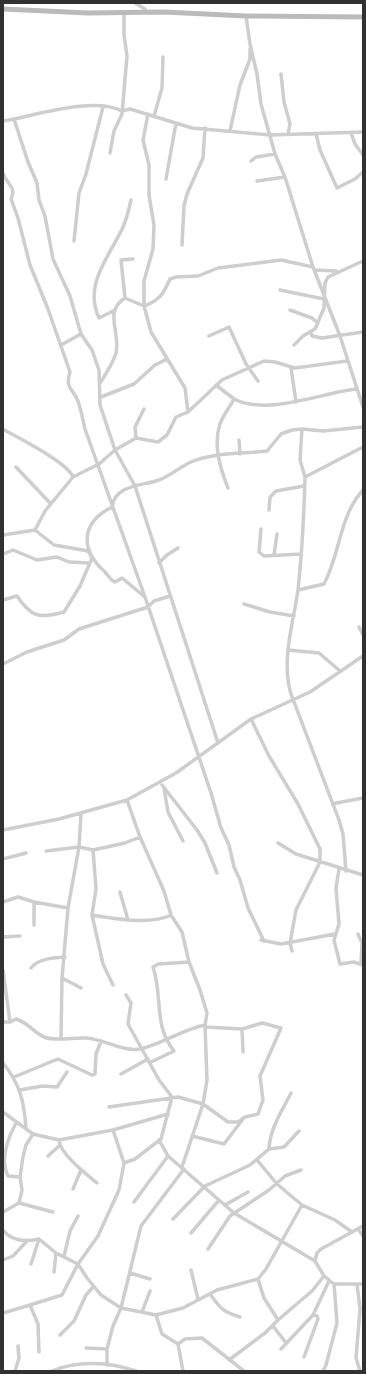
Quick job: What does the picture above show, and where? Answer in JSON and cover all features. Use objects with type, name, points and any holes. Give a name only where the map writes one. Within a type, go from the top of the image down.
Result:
[{"type":"street","points":[[135,3],[145,9],[145,12]]},
{"type":"street","points":[[3,9],[246,16],[363,17]]},
{"type":"street","points":[[110,153],[114,132],[122,111],[127,56],[124,35],[124,12]]},
{"type":"street","points":[[246,16],[261,104],[270,135],[324,299],[340,336],[363,407]]},
{"type":"street","points":[[230,131],[240,85],[250,59],[250,44]]},
{"type":"street","points":[[154,116],[162,88],[163,57]]},
{"type":"street","points":[[281,74],[284,102],[290,124],[288,134]]},
{"type":"street","points":[[3,121],[44,112],[83,107],[114,107],[122,111],[130,109],[192,128],[270,135],[363,132]]},
{"type":"street","points":[[74,240],[79,193],[86,174],[103,107]]},
{"type":"street","points":[[148,114],[143,140],[149,165],[149,194],[154,225],[154,249],[144,281],[144,306],[151,332],[185,388],[188,412]]},
{"type":"street","points":[[14,119],[28,162],[37,183],[53,259],[70,296],[81,334],[92,350],[99,370],[101,397],[100,405],[115,450],[135,486],[218,743]]},
{"type":"street","points":[[166,179],[176,123]]},
{"type":"street","points":[[182,245],[184,206],[187,194],[203,158],[205,128]]},
{"type":"street","points":[[351,133],[355,144],[363,155]]},
{"type":"street","points":[[316,134],[320,150],[337,188],[356,180],[363,172]]},
{"type":"street","points":[[251,161],[256,157],[276,154]]},
{"type":"street","points":[[3,173],[6,181],[13,189],[14,192],[11,199],[18,218],[30,265],[70,372],[68,387],[77,401],[112,507],[145,597],[221,828],[229,845],[234,867],[240,880],[248,908],[262,940],[290,943],[317,936],[335,934]]},
{"type":"street","points":[[258,181],[285,177]]},
{"type":"street","points":[[125,298],[113,311],[99,318],[94,304],[96,279],[123,228],[131,200]]},
{"type":"street","points":[[125,298],[121,260],[132,259]]},
{"type":"street","points":[[125,298],[144,306],[154,303],[163,294],[170,279],[176,277],[198,276],[218,268],[281,260],[314,268],[338,271]]},
{"type":"street","points":[[294,345],[303,336],[311,333],[318,323],[324,299],[325,283],[328,277],[338,271],[363,261]]},
{"type":"street","points":[[280,290],[324,299]]},
{"type":"street","points":[[290,310],[312,318],[318,323]]},
{"type":"street","points":[[99,386],[116,354],[113,311]]},
{"type":"street","points":[[209,336],[229,327],[249,369],[258,381]]},
{"type":"street","points":[[311,333],[312,336],[322,338],[363,332]]},
{"type":"street","points":[[61,345],[81,334]]},
{"type":"street","points":[[101,397],[134,384],[155,365],[167,359]]},
{"type":"street","points":[[35,530],[45,511],[73,477],[99,464],[115,450],[136,438],[155,442],[160,441],[166,435],[176,417],[188,412],[216,385],[232,374],[249,369],[264,361],[275,362],[291,368],[347,361]]},
{"type":"street","points":[[291,368],[296,402]]},
{"type":"street","points":[[216,385],[234,399],[250,405],[296,402],[333,392],[356,389]]},
{"type":"street","points":[[360,395],[363,391]]},
{"type":"street","points":[[228,488],[222,473],[218,456],[220,423],[234,399]]},
{"type":"street","points":[[136,438],[135,427],[144,409]]},
{"type":"street","points":[[3,600],[17,596],[26,609],[34,615],[64,612],[80,586],[92,558],[87,545],[87,532],[101,513],[112,507],[119,493],[125,489],[161,480],[192,462],[218,456],[267,451],[281,434],[302,429],[315,432],[363,427]]},
{"type":"street","points":[[3,429],[58,462],[67,469],[73,477]]},
{"type":"street","points":[[302,429],[300,460],[305,477],[301,554],[298,590],[288,650],[288,677],[293,698],[343,834],[346,871]]},
{"type":"street","points":[[239,440],[240,454]]},
{"type":"street","points":[[305,477],[363,447]]},
{"type":"street","points":[[16,467],[51,504]]},
{"type":"street","points":[[269,510],[270,497],[276,491],[304,486]]},
{"type":"street","points":[[298,590],[324,584],[340,536],[350,512],[363,490]]},
{"type":"street","points":[[261,529],[259,552],[264,556],[301,554]]},
{"type":"street","points":[[3,535],[35,530],[54,545],[88,551],[92,558],[111,580],[115,582],[122,578],[145,597]]},
{"type":"street","points":[[274,555],[277,534]]},
{"type":"street","points":[[160,563],[166,555],[178,548]]},
{"type":"street","points":[[3,554],[13,550],[37,560],[57,557],[69,562],[90,563]]},
{"type":"street","points":[[3,664],[27,652],[64,640],[79,629],[148,607],[154,601],[170,596]]},
{"type":"street","points":[[244,604],[270,612],[294,616]]},
{"type":"street","points":[[359,627],[363,635]]},
{"type":"street","points":[[288,650],[320,653],[340,671]]},
{"type":"street","points":[[3,830],[81,814],[128,800],[168,778],[251,719],[316,688],[362,657],[363,663]]},
{"type":"street","points":[[251,719],[269,756],[319,845],[320,862],[296,910],[290,943],[292,951]]},
{"type":"street","points":[[168,778],[163,787],[168,812],[183,841]]},
{"type":"street","points":[[155,786],[163,787],[197,830],[205,843],[217,873]]},
{"type":"street","points":[[333,806],[336,803],[363,798]]},
{"type":"street","points":[[107,1365],[107,1349],[112,1326],[121,1308],[141,1226],[183,1168],[203,1104],[207,1080],[207,1013],[200,990],[188,962],[182,932],[171,915],[164,892],[140,837],[128,800]]},
{"type":"street","points":[[61,1039],[62,978],[68,908],[80,847],[81,814]]},
{"type":"street","points":[[46,851],[80,847],[93,850],[132,841],[140,837]]},
{"type":"street","points":[[278,843],[296,854],[339,869],[363,875]]},
{"type":"street","points":[[93,850],[96,889],[92,915],[103,964],[112,984]]},
{"type":"street","points":[[3,859],[26,853]]},
{"type":"street","points":[[339,869],[336,888],[339,924],[334,940],[340,964],[354,962],[362,964],[362,943],[358,934]]},
{"type":"street","points":[[120,892],[128,920]]},
{"type":"street","points":[[3,902],[18,897],[34,902],[68,908]]},
{"type":"street","points":[[34,902],[34,925]]},
{"type":"street","points":[[92,915],[128,920],[151,920],[164,919],[171,915]]},
{"type":"street","points":[[3,937],[20,936]]},
{"type":"street","points":[[31,968],[34,964],[43,960],[65,957]]},
{"type":"street","points":[[151,1062],[174,1051],[166,1041],[160,1020],[153,967],[158,964],[188,962]]},
{"type":"street","points":[[3,970],[10,1022]]},
{"type":"street","points":[[62,978],[81,988]]},
{"type":"street","points":[[126,995],[131,1003],[128,1024],[151,1062],[159,1080],[172,1097]]},
{"type":"street","points":[[3,1022],[10,1022],[16,1019],[22,1020],[27,1022],[33,1030],[45,1037],[61,1039],[87,1038],[135,1049],[166,1041],[196,1027],[206,1026],[242,1029],[262,1023],[280,1028],[260,1076],[263,1100],[258,1114],[245,1117],[238,1122],[228,1122],[203,1104],[186,1098],[172,1097],[109,1107]]},
{"type":"street","points":[[242,1029],[243,1052]]},
{"type":"street","points":[[14,1077],[58,1059],[92,1075],[95,1074],[96,1054],[101,1041]]},
{"type":"street","points":[[121,1074],[148,1059]]},
{"type":"street","points":[[3,1063],[14,1077],[20,1090],[25,1112],[26,1128]]},
{"type":"street","points":[[20,1090],[35,1087],[57,1087],[67,1072]]},
{"type":"street","points":[[173,1220],[205,1186],[258,1160],[269,1149],[275,1123],[291,1093]]},
{"type":"street","points":[[124,1163],[135,1159],[159,1140],[172,1097]]},
{"type":"street","points":[[3,1112],[33,1134],[59,1140],[112,1130],[168,1114]]},
{"type":"street","points":[[192,1136],[224,1144],[245,1117]]},
{"type":"street","points":[[16,1123],[7,1143],[4,1169],[8,1176],[20,1177]]},
{"type":"street","points":[[3,1313],[62,1295],[78,1264],[98,1236],[119,1190],[124,1163],[112,1130]]},
{"type":"street","points":[[269,1149],[284,1147],[299,1131]]},
{"type":"street","points":[[3,1212],[18,1203],[22,1190],[20,1177],[26,1145],[33,1134]]},
{"type":"street","points":[[59,1140],[59,1146],[81,1170],[97,1184]]},
{"type":"street","points":[[159,1140],[168,1156],[205,1186],[234,1213],[280,1242],[315,1261],[324,1276],[329,1281],[334,1284],[363,1284]]},
{"type":"street","points":[[48,1156],[59,1146]]},
{"type":"street","points":[[134,1202],[168,1156]]},
{"type":"street","points":[[258,1160],[277,1184],[302,1205],[335,1220],[352,1232]]},
{"type":"street","points":[[73,1189],[81,1170]]},
{"type":"street","points":[[208,1249],[225,1223],[234,1213],[277,1184],[285,1176],[301,1170]]},
{"type":"street","points":[[225,1205],[248,1192]]},
{"type":"street","points":[[191,1233],[219,1200]]},
{"type":"street","points":[[18,1203],[53,1212]]},
{"type":"street","points":[[3,1230],[12,1238],[27,1241],[39,1239],[56,1252],[78,1264],[93,1287],[101,1295],[121,1308],[156,1315],[183,1308],[210,1294],[258,1279],[266,1269],[302,1205]]},
{"type":"street","points":[[64,1256],[70,1231],[78,1216]]},
{"type":"street","points":[[315,1261],[317,1253],[321,1249],[363,1226]]},
{"type":"street","points":[[357,1230],[359,1229],[363,1236]]},
{"type":"street","points":[[31,1264],[39,1239]]},
{"type":"street","points":[[3,1260],[13,1256],[27,1241]]},
{"type":"street","points":[[54,1272],[56,1252]]},
{"type":"street","points":[[191,1270],[198,1299]]},
{"type":"street","points":[[130,1274],[150,1279]]},
{"type":"street","points":[[230,1360],[273,1326],[312,1291],[324,1276]]},
{"type":"street","points":[[258,1279],[264,1298],[278,1320]]},
{"type":"street","points":[[281,1349],[313,1315],[329,1281]]},
{"type":"street","points":[[323,1371],[326,1365],[336,1323],[334,1284]]},
{"type":"street","points":[[357,1284],[360,1309],[356,1358],[360,1371]]},
{"type":"street","points":[[60,1335],[74,1321],[86,1295],[93,1287]]},
{"type":"street","points":[[142,1312],[150,1291]]},
{"type":"street","points":[[210,1294],[221,1309],[226,1313],[240,1317]]},
{"type":"street","points":[[30,1305],[38,1324],[38,1352]]},
{"type":"street","points":[[156,1315],[162,1334],[166,1338],[178,1344]]},
{"type":"street","points":[[304,1357],[318,1319],[317,1316],[313,1315]]},
{"type":"street","points":[[273,1326],[286,1343]]},
{"type":"street","points":[[178,1344],[185,1339],[202,1338],[244,1371]]},
{"type":"street","points":[[178,1344],[183,1371]]},
{"type":"street","points":[[15,1371],[19,1358],[18,1346]]},
{"type":"street","points":[[86,1348],[107,1349]]},
{"type":"street","points":[[52,1371],[64,1366],[83,1363],[107,1365],[136,1371]]}]
